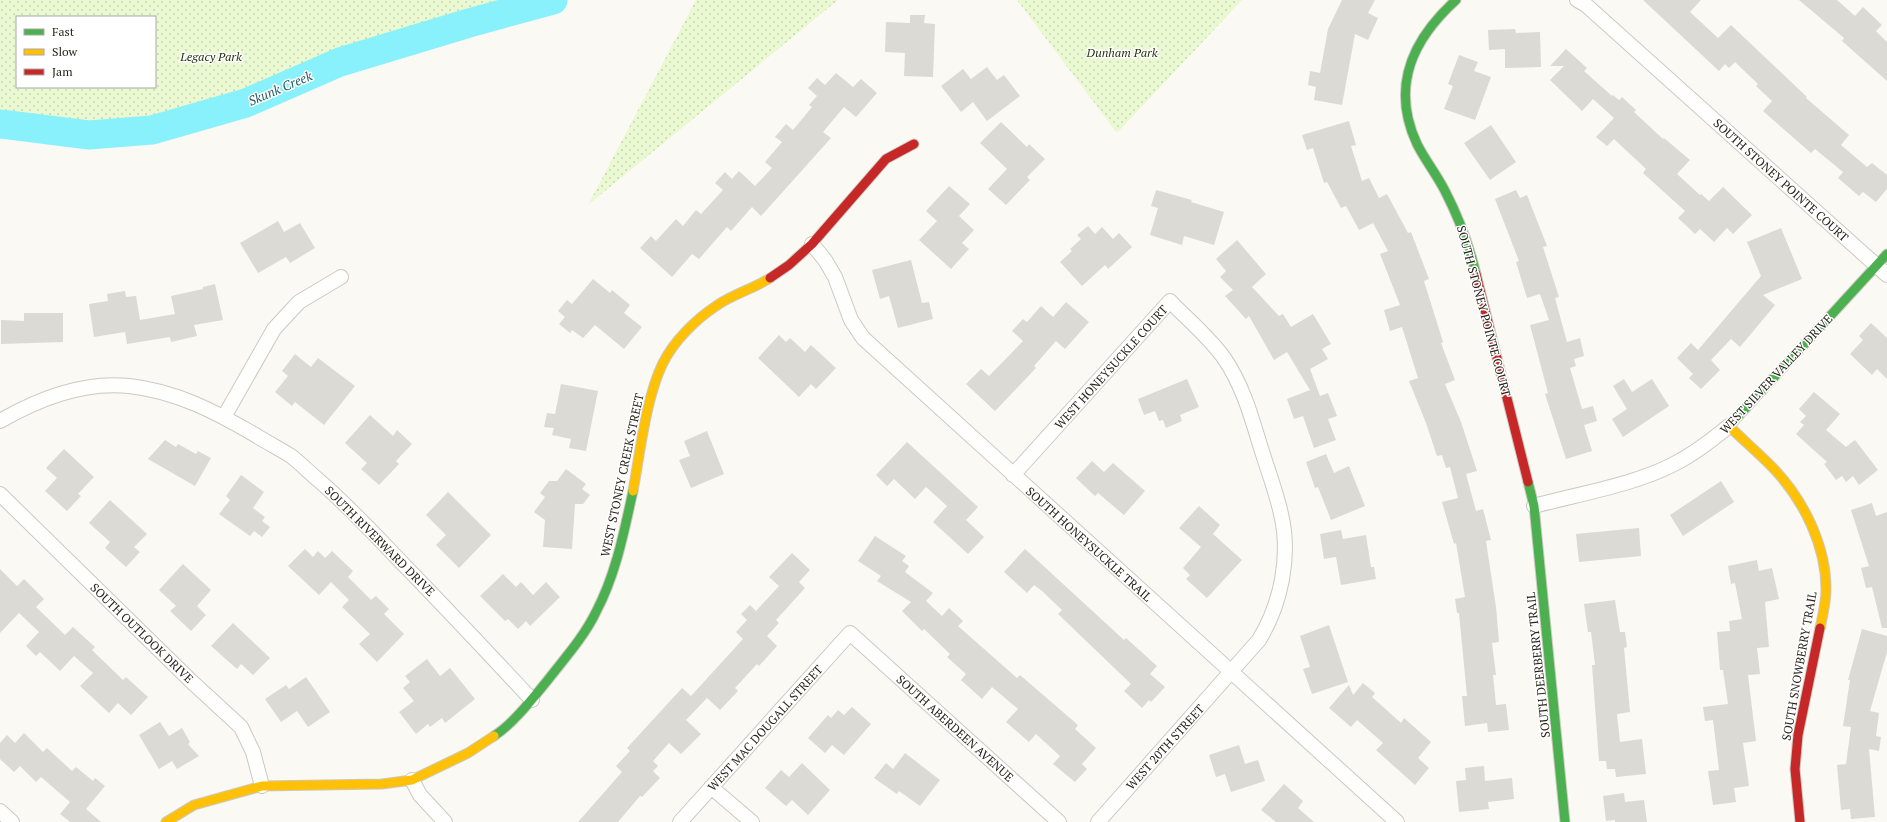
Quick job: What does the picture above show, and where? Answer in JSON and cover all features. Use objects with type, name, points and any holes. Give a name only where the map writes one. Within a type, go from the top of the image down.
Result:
[{"type":"street","name":"SOUTH STONEY POINTE COURT","points":[[1456,0],[1443,10],[1420,38],[1415,48],[1405,86],[1406,106],[1417,143],[1434,171],[1460,221],[1470,248],[1534,506]]},
{"type":"street","name":"SOUTH STONEY POINTE COURT","points":[[1577,0],[1586,5],[1887,275]]},
{"type":"street","name":"WEST STONEY CREEK STREET","points":[[166,822],[194,805],[262,786],[382,784],[412,780],[468,753],[497,734],[532,700],[575,645],[596,613],[610,578],[624,529],[652,393],[663,363],[693,324],[717,305],[756,287],[789,265],[812,244],[886,159],[914,144]]},
{"type":"street","name":"SOUTH HONEYSUCKLE TRAIL","points":[[812,244],[825,260],[835,277],[851,320],[863,338],[1013,476],[1397,822]]},
{"type":"street","name":"WEST SILVER VALLEY DRIVE","points":[[1534,506],[1637,479],[1674,465],[1709,443],[1729,426],[1887,254]]},
{"type":"street","points":[[224,417],[274,329],[299,302],[341,276]]},
{"type":"street","name":"WEST HONEYSUCKLE COURT","points":[[1013,476],[1170,301],[1215,346],[1241,388],[1282,522],[1284,553],[1282,580],[1276,605],[1259,640],[1232,672]]},
{"type":"street","name":"SOUTH RIVERWARD DRIVE","points":[[0,421],[18,410],[48,398],[70,391],[101,386],[128,386],[158,391],[183,398],[224,417],[291,456],[343,501],[445,606],[532,700]]},
{"type":"street","name":"SOUTH SNOWBERRY TRAIL","points":[[1729,426],[1789,486],[1813,529],[1824,572],[1826,589],[1820,632],[1806,690],[1796,752],[1796,793],[1800,822]]},
{"type":"street","name":"SOUTH OUTLOOK DRIVE","points":[[0,494],[240,727],[253,752],[262,786]]},
{"type":"street","name":"SOUTH DEERBERRY TRAIL","points":[[1534,506],[1565,822]]},
{"type":"street","name":"WEST MAC DOUGALL STREET","points":[[680,822],[850,633]]},
{"type":"street","name":"SOUTH ABERDEEN AVENUE","points":[[850,633],[1059,822]]},
{"type":"street","name":"WEST 20TH STREET","points":[[1098,822],[1232,672]]},
{"type":"street","points":[[412,780],[420,795],[444,822]]},
{"type":"street","points":[[711,787],[752,822]]},
{"type":"street","points":[[0,811],[12,822]]},
{"type":"green space","name":"Legacy Park","points":[[0,0],[553,0],[469,23],[340,62],[246,103],[152,130],[89,135],[0,124]]},
{"type":"green space","points":[[696,0],[838,0],[588,205]]},
{"type":"green space","name":"Dunham Park","points":[[1017,0],[1242,0],[1117,133]]},
{"type":"building","points":[[1342,0],[1375,0],[1368,13],[1378,18],[1368,40],[1355,34],[1342,105],[1314,100],[1316,87],[1308,85],[1310,71],[1320,73],[1328,29]]},
{"type":"building","points":[[1643,0],[1701,0],[1690,12],[1718,38],[1731,25],[1807,97],[1806,98],[1849,135],[1841,145],[1867,167],[1872,163],[1887,175],[1887,189],[1876,202],[1863,192],[1859,196],[1838,178],[1843,172],[1815,149],[1811,153],[1763,111],[1772,101],[1756,86],[1758,84],[1735,62],[1729,68],[1725,64],[1719,71]]},
{"type":"building","points":[[1799,0],[1837,0],[1855,16],[1863,7],[1882,25],[1876,31],[1887,42],[1887,81],[1842,41],[1844,38]]},
{"type":"building","points":[[910,15],[925,15],[924,23],[935,24],[933,77],[904,76],[905,53],[885,52],[886,22],[910,23]]},
{"type":"building","points":[[1515,29],[1516,33],[1540,32],[1541,67],[1505,68],[1505,49],[1489,50],[1488,30]]},
{"type":"building","points":[[1566,49],[1587,68],[1584,71],[1612,96],[1613,95],[1619,100],[1622,97],[1636,110],[1634,112],[1663,139],[1664,138],[1690,160],[1677,174],[1700,195],[1701,194],[1709,201],[1723,187],[1752,215],[1733,234],[1727,228],[1714,242],[1700,229],[1695,234],[1678,218],[1685,211],[1643,173],[1646,169],[1614,139],[1607,146],[1596,137],[1614,118],[1593,99],[1582,111],[1550,80],[1564,66],[1550,66]]},
{"type":"building","points":[[1459,55],[1478,62],[1474,71],[1491,77],[1475,120],[1444,109],[1453,86],[1448,84]]},
{"type":"building","points":[[987,67],[997,80],[1004,75],[1020,96],[987,121],[973,102],[961,112],[941,86],[963,69],[971,79]]},
{"type":"building","points":[[836,73],[853,87],[861,79],[877,93],[856,117],[844,107],[823,132],[831,138],[761,216],[752,207],[731,231],[727,227],[699,259],[692,254],[672,277],[640,248],[651,236],[656,241],[676,219],[683,226],[696,210],[701,214],[723,190],[715,183],[725,172],[732,179],[739,171],[755,186],[772,168],[765,162],[782,142],[775,137],[786,124],[793,130],[812,107],[809,105],[817,96],[808,88],[817,78],[825,85]]},
{"type":"building","points":[[1349,121],[1356,145],[1351,146],[1362,181],[1369,178],[1379,198],[1387,194],[1408,233],[1411,232],[1429,279],[1424,281],[1443,342],[1441,343],[1455,380],[1445,384],[1461,422],[1477,471],[1466,474],[1476,511],[1483,509],[1491,540],[1486,541],[1496,607],[1499,642],[1492,643],[1496,675],[1493,675],[1496,705],[1506,704],[1509,730],[1488,732],[1487,723],[1465,726],[1462,696],[1467,696],[1459,613],[1457,613],[1455,599],[1465,597],[1456,543],[1454,544],[1442,502],[1458,498],[1450,467],[1446,468],[1442,455],[1437,456],[1426,423],[1409,381],[1418,378],[1402,327],[1390,331],[1384,310],[1400,305],[1380,254],[1388,251],[1373,223],[1359,230],[1346,206],[1341,208],[1327,182],[1324,183],[1313,148],[1307,150],[1302,135]]},
{"type":"building","points":[[1001,122],[1027,147],[1029,144],[1045,159],[1027,177],[1030,180],[1006,205],[988,189],[1007,169],[980,143]]},
{"type":"building","points":[[1491,125],[1516,162],[1490,180],[1464,143]]},
{"type":"building","points":[[949,186],[970,204],[959,216],[974,230],[962,243],[969,249],[951,269],[919,240],[937,221],[926,211]]},
{"type":"building","points":[[1156,190],[1192,200],[1191,202],[1224,212],[1214,245],[1184,236],[1182,245],[1150,235],[1158,208],[1151,206]]},
{"type":"building","points":[[1516,190],[1520,198],[1527,195],[1547,246],[1543,247],[1559,297],[1555,298],[1567,342],[1580,338],[1584,356],[1574,359],[1576,366],[1570,368],[1582,409],[1593,406],[1597,421],[1584,425],[1592,451],[1566,459],[1545,394],[1548,393],[1530,325],[1549,320],[1540,294],[1527,298],[1516,262],[1519,261],[1495,199]]},
{"type":"building","points":[[278,221],[284,232],[300,223],[315,248],[290,263],[286,257],[258,273],[240,243]]},
{"type":"building","points":[[1088,226],[1095,234],[1102,227],[1113,239],[1119,233],[1132,247],[1108,269],[1105,265],[1082,286],[1060,262],[1072,251],[1070,249],[1081,239],[1077,235]]},
{"type":"building","points":[[1781,228],[1802,279],[1763,295],[1775,305],[1740,347],[1731,339],[1711,360],[1720,370],[1701,389],[1689,378],[1693,374],[1677,358],[1691,343],[1698,350],[1761,276],[1747,242]]},
{"type":"building","points":[[1237,240],[1266,274],[1252,287],[1279,316],[1283,314],[1291,327],[1313,314],[1331,344],[1322,349],[1328,359],[1310,369],[1320,396],[1328,393],[1337,416],[1328,419],[1336,440],[1314,448],[1303,416],[1294,419],[1287,399],[1310,390],[1287,352],[1274,360],[1249,316],[1246,319],[1225,296],[1233,290],[1220,277],[1226,271],[1216,259]]},
{"type":"building","points":[[911,260],[922,303],[929,302],[933,319],[898,328],[889,296],[880,299],[872,270]]},
{"type":"building","points":[[593,279],[610,293],[612,290],[630,305],[624,313],[642,327],[624,349],[595,325],[583,338],[572,330],[570,333],[559,324],[565,317],[558,311],[567,300],[572,304]]},
{"type":"building","points":[[215,284],[223,320],[194,325],[197,336],[171,342],[170,337],[127,344],[125,332],[94,337],[89,304],[108,301],[107,294],[125,291],[126,297],[136,296],[140,320],[175,314],[171,296],[203,289],[203,287]]},
{"type":"building","points":[[1066,302],[1089,322],[1065,349],[1056,341],[1034,366],[1036,368],[995,411],[966,384],[981,369],[989,376],[1023,341],[1012,331],[1023,319],[1027,322],[1041,306],[1053,317]]},
{"type":"building","points":[[24,313],[63,313],[63,342],[1,344],[1,320],[24,321]]},
{"type":"building","points":[[1871,323],[1887,338],[1887,379],[1877,369],[1872,375],[1850,354],[1863,340],[1859,336]]},
{"type":"building","points":[[779,335],[786,342],[790,338],[805,352],[811,345],[836,368],[816,389],[811,384],[799,397],[758,358]]},
{"type":"building","points":[[295,354],[311,367],[318,358],[355,386],[324,425],[295,402],[292,406],[275,392],[288,376],[282,371]]},
{"type":"building","points":[[1187,379],[1199,407],[1180,415],[1182,421],[1166,428],[1163,420],[1159,421],[1155,411],[1144,415],[1138,399]]},
{"type":"building","points":[[1624,379],[1632,392],[1652,379],[1669,406],[1623,437],[1612,419],[1627,409],[1613,386]]},
{"type":"building","points":[[561,384],[598,391],[586,451],[569,448],[571,439],[552,435],[554,428],[544,427],[547,413],[555,414]]},
{"type":"building","points":[[1814,392],[1840,414],[1826,430],[1846,447],[1855,440],[1878,470],[1859,485],[1853,476],[1846,482],[1842,476],[1836,480],[1824,464],[1827,462],[1796,434],[1804,425],[1800,422],[1806,416],[1799,409]]},
{"type":"building","points":[[370,415],[393,436],[397,430],[412,444],[396,461],[399,464],[379,485],[361,469],[367,463],[345,443]]},
{"type":"building","points":[[707,431],[724,474],[691,488],[679,460],[690,456],[684,441]]},
{"type":"building","points":[[165,440],[176,447],[178,444],[196,454],[198,451],[211,458],[195,486],[148,459]]},
{"type":"building","points":[[907,442],[978,507],[966,520],[984,537],[968,554],[933,522],[947,506],[926,487],[915,499],[894,479],[887,486],[876,475]]},
{"type":"building","points":[[64,449],[94,477],[78,494],[81,496],[67,511],[45,491],[57,478],[46,468]]},
{"type":"building","points":[[1326,454],[1334,473],[1349,466],[1365,506],[1331,520],[1318,487],[1315,488],[1306,462]]},
{"type":"building","points":[[1092,461],[1104,472],[1113,463],[1145,491],[1124,515],[1098,493],[1095,496],[1076,478]]},
{"type":"building","points":[[566,469],[586,484],[582,489],[590,495],[583,504],[575,504],[572,549],[543,547],[545,520],[534,512],[545,497],[540,493],[549,481],[557,481]]},
{"type":"building","points":[[241,475],[264,492],[253,508],[265,517],[262,521],[270,527],[262,537],[254,531],[250,536],[219,514],[230,500],[226,496]]},
{"type":"building","points":[[1721,481],[1734,502],[1683,536],[1670,515]]},
{"type":"building","points":[[448,492],[491,535],[459,568],[436,545],[446,535],[426,515]]},
{"type":"building","points":[[110,500],[147,534],[134,547],[140,552],[126,567],[105,548],[110,542],[89,523]]},
{"type":"building","points":[[1872,503],[1876,516],[1887,512],[1887,628],[1882,628],[1872,587],[1866,588],[1861,568],[1869,566],[1851,510]]},
{"type":"building","points":[[1199,506],[1220,525],[1213,534],[1242,560],[1207,598],[1186,579],[1190,575],[1183,568],[1201,547],[1179,528]]},
{"type":"building","points":[[1639,528],[1641,556],[1579,562],[1576,534]]},
{"type":"building","points":[[1341,530],[1343,539],[1366,535],[1371,567],[1374,567],[1376,579],[1341,585],[1336,557],[1324,559],[1320,534]]},
{"type":"building","points":[[875,536],[906,556],[902,561],[909,566],[905,572],[933,593],[926,601],[942,616],[949,608],[963,621],[958,626],[1017,678],[1020,675],[1078,725],[1075,729],[1096,748],[1082,764],[1087,769],[1075,782],[1053,764],[1060,756],[1036,734],[1029,742],[1006,722],[1018,709],[992,687],[982,699],[961,680],[966,674],[947,657],[950,654],[924,629],[922,631],[902,611],[911,602],[877,581],[881,576],[858,561]]},
{"type":"building","points":[[305,549],[313,557],[318,551],[325,558],[332,551],[353,571],[348,577],[371,600],[376,596],[389,609],[384,614],[404,634],[377,662],[359,644],[370,634],[342,607],[349,600],[331,582],[319,595],[288,566]]},
{"type":"building","points":[[1025,549],[1124,640],[1126,638],[1157,666],[1150,674],[1165,687],[1151,702],[1149,700],[1142,708],[1124,691],[1131,684],[1058,614],[1062,610],[1042,591],[1034,585],[1027,593],[1004,572]]},
{"type":"building","points":[[792,553],[810,570],[799,582],[805,588],[776,620],[779,623],[767,636],[777,646],[759,666],[757,664],[735,688],[738,691],[720,710],[707,698],[686,720],[701,734],[681,754],[669,743],[653,761],[658,766],[653,771],[660,778],[642,797],[640,796],[618,822],[578,822],[622,772],[616,766],[630,751],[627,748],[682,688],[691,696],[743,639],[736,632],[747,620],[741,614],[750,605],[756,611],[779,586],[769,577]]},
{"type":"building","points":[[1757,560],[1759,571],[1772,568],[1779,599],[1765,602],[1769,647],[1757,648],[1760,674],[1748,675],[1756,741],[1743,743],[1749,786],[1734,788],[1736,802],[1713,805],[1708,771],[1719,770],[1713,720],[1705,721],[1703,707],[1728,704],[1723,670],[1720,670],[1717,632],[1730,631],[1729,621],[1742,619],[1735,583],[1731,584],[1728,566]]},
{"type":"building","points":[[183,564],[211,590],[197,606],[206,615],[191,631],[170,611],[176,606],[159,590]]},
{"type":"building","points":[[0,569],[17,586],[24,579],[44,599],[36,607],[65,635],[73,627],[95,647],[92,650],[123,680],[126,677],[148,697],[131,715],[118,703],[109,713],[80,686],[93,673],[74,656],[60,671],[40,652],[36,656],[26,646],[39,632],[19,613],[0,633]]},
{"type":"building","points":[[503,574],[516,587],[521,582],[533,595],[546,582],[560,597],[530,626],[526,621],[518,629],[508,619],[505,621],[480,596]]},
{"type":"building","points":[[1615,600],[1620,632],[1625,632],[1627,647],[1624,648],[1630,712],[1617,714],[1620,742],[1642,739],[1646,774],[1616,777],[1615,769],[1607,769],[1606,761],[1599,761],[1592,665],[1595,665],[1591,632],[1588,632],[1584,604]]},
{"type":"building","points":[[233,623],[270,658],[253,675],[241,664],[237,669],[211,646]]},
{"type":"building","points":[[1329,625],[1348,682],[1312,694],[1303,669],[1310,667],[1300,636]]},
{"type":"building","points":[[1862,629],[1887,636],[1887,652],[1870,711],[1879,713],[1876,736],[1881,737],[1879,751],[1869,749],[1875,817],[1851,819],[1850,809],[1841,810],[1837,765],[1846,764],[1851,727],[1843,726],[1850,680],[1848,680]]},
{"type":"building","points":[[427,659],[440,676],[450,668],[475,699],[445,723],[442,718],[430,727],[428,724],[416,734],[399,712],[414,701],[403,688],[410,682],[405,676]]},
{"type":"building","points":[[306,677],[330,712],[308,727],[297,711],[281,722],[265,699],[286,685],[289,689]]},
{"type":"building","points":[[1363,683],[1375,693],[1372,697],[1401,723],[1404,718],[1431,742],[1418,758],[1429,768],[1415,785],[1376,750],[1383,743],[1357,720],[1351,727],[1329,708],[1349,685],[1353,695]]},
{"type":"building","points":[[852,707],[871,724],[844,755],[832,745],[825,753],[808,738],[828,715],[831,718],[838,710],[844,715]]},
{"type":"building","points":[[160,722],[169,736],[182,728],[190,742],[188,744],[199,756],[177,769],[172,761],[159,769],[139,735]]},
{"type":"building","points":[[24,733],[43,752],[47,748],[72,771],[76,767],[93,781],[95,778],[105,786],[86,809],[101,822],[70,822],[60,814],[70,802],[41,777],[36,782],[20,766],[14,772],[0,759],[0,743],[7,735],[15,743]]},
{"type":"building","points":[[1239,745],[1245,764],[1258,760],[1265,781],[1231,792],[1225,774],[1216,777],[1209,755]]},
{"type":"building","points":[[905,753],[940,780],[920,806],[899,791],[897,794],[874,778],[886,763],[893,769]]},
{"type":"building","points":[[802,763],[830,790],[808,815],[792,800],[786,806],[765,788],[781,770],[789,777]]},
{"type":"building","points":[[1484,766],[1485,781],[1512,778],[1514,799],[1488,802],[1489,809],[1459,812],[1456,781],[1466,780],[1465,768]]},
{"type":"building","points":[[1284,784],[1303,801],[1298,808],[1314,822],[1276,822],[1261,810]]},
{"type":"building","points":[[1624,793],[1625,802],[1644,800],[1647,822],[1615,822],[1615,820],[1606,821],[1603,796]]},
{"type":"waterway","name":"Skunk Creek","points":[[0,124],[89,135],[152,130],[246,103],[340,62],[469,23],[553,0]]},
{"type":"traffic: fast","points":[[1456,0],[1428,31],[1418,47],[1410,65],[1406,83],[1406,103],[1409,123],[1417,144],[1442,185],[1455,211],[1467,242],[1476,274]]},
{"type":"traffic: fast","points":[[1733,422],[1887,254]]},
{"type":"traffic: fast","points":[[1528,482],[1534,506],[1565,822]]},
{"type":"traffic: fast","points":[[494,736],[508,725],[529,703],[586,630],[603,598],[609,583],[623,537],[633,491]]},
{"type":"traffic: slow","points":[[633,491],[652,392],[663,363],[673,347],[693,324],[708,312],[729,298],[770,278]]},
{"type":"traffic: slow","points":[[1733,422],[1729,426],[1770,464],[1786,482],[1804,510],[1818,541],[1825,573],[1826,589],[1820,628]]},
{"type":"traffic: slow","points":[[166,822],[194,805],[262,786],[382,784],[412,780],[468,753],[494,736]]},
{"type":"traffic: jam","points":[[770,278],[789,265],[812,244],[886,159],[914,144]]},
{"type":"traffic: jam","points":[[1476,274],[1528,482]]},
{"type":"traffic: jam","points":[[1800,822],[1795,769],[1798,735],[1820,628]]}]
